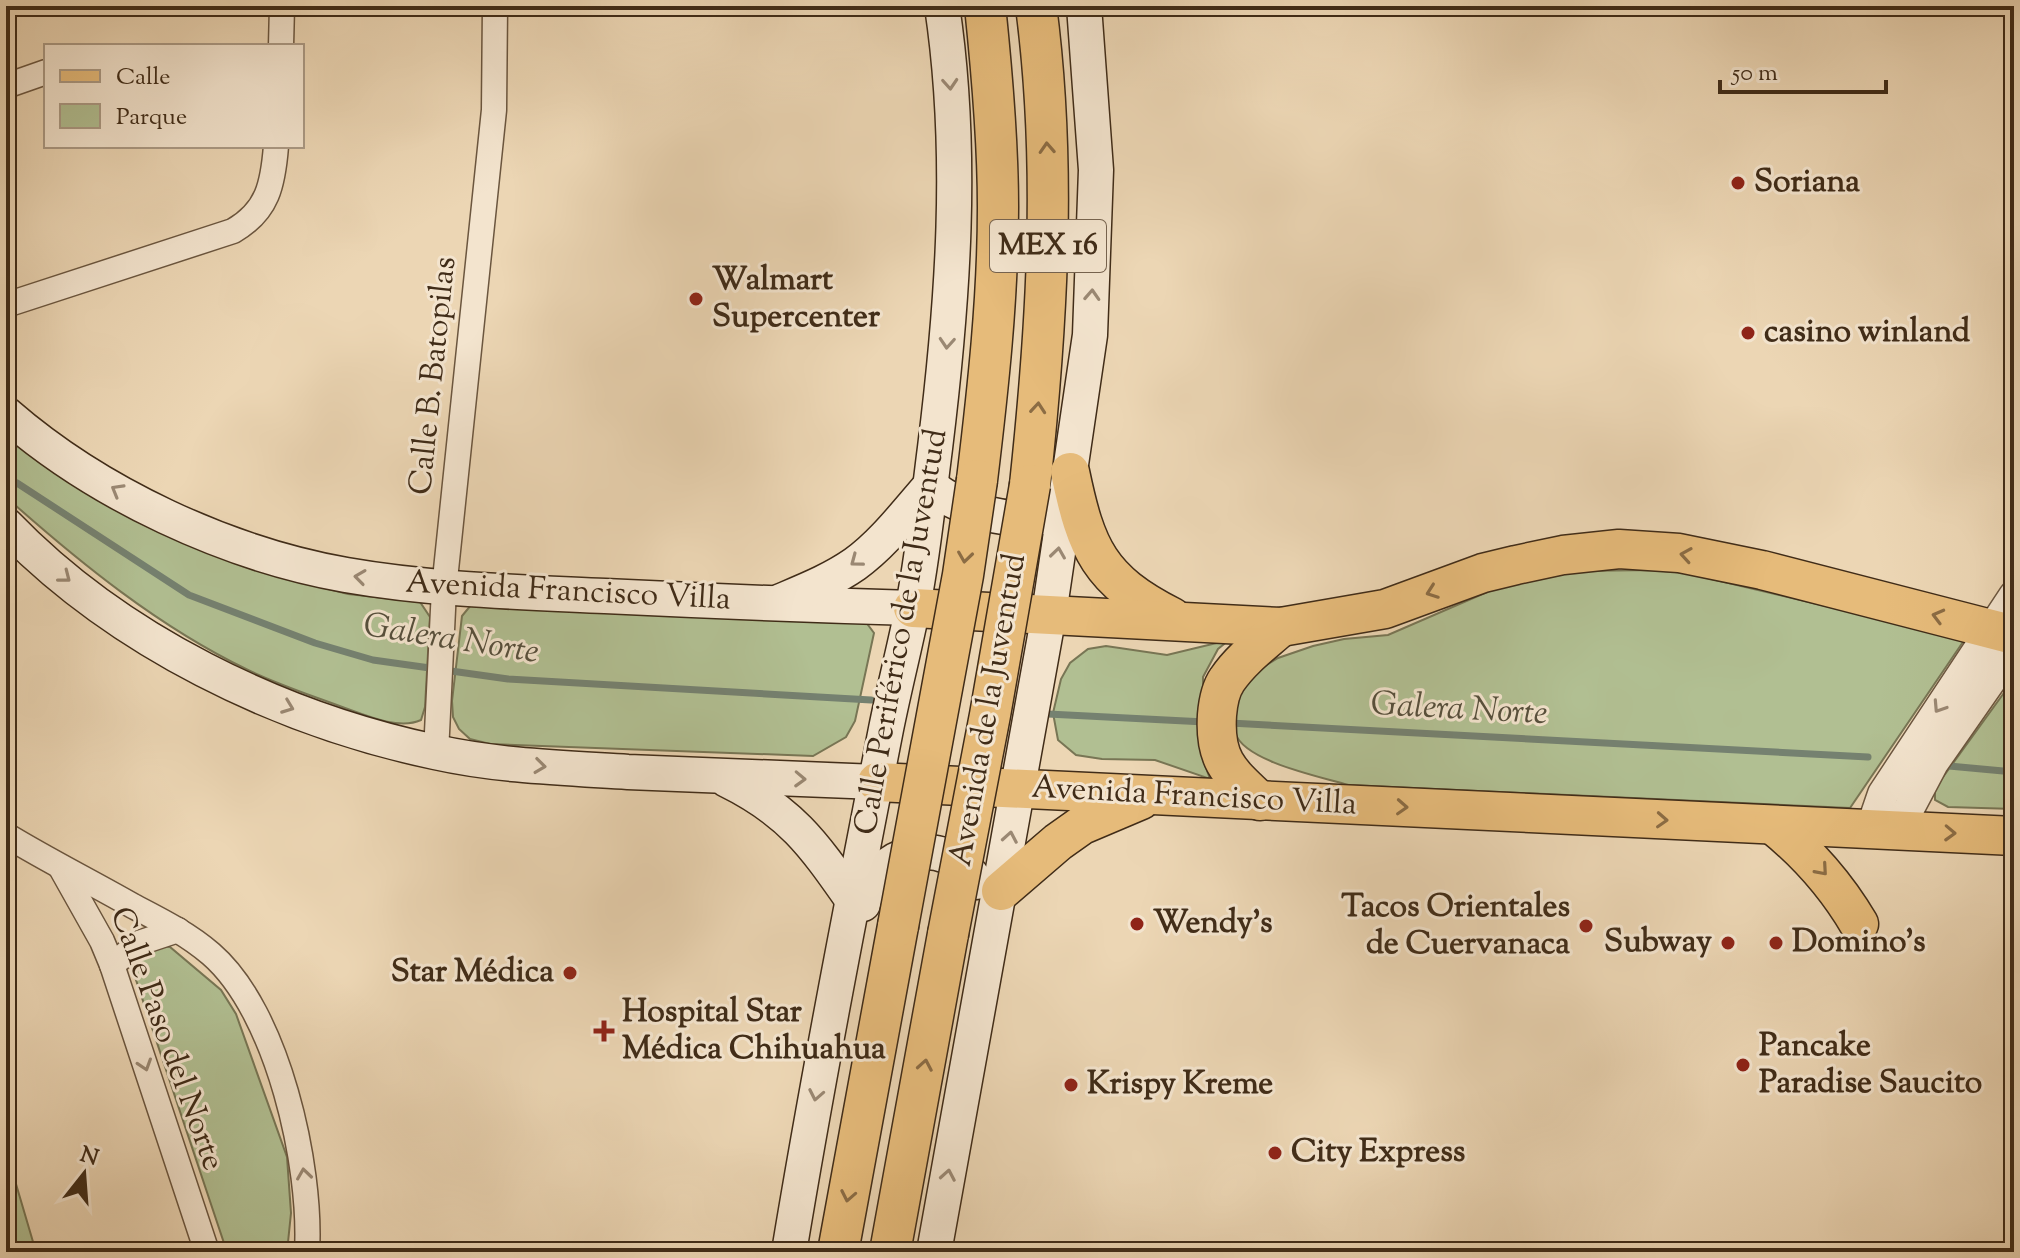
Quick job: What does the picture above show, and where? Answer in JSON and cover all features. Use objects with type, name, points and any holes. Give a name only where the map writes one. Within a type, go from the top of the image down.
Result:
[{"type":"highway","name":"Avenida de la Juventud","points":[[838,1252],[960,590],[977,480],[989,376],[998,206],[996,125],[985,6]]},
{"type":"highway","name":"Avenida de la Juventud","points":[[890,1252],[1030,485],[1044,341],[1049,195],[1044,87],[1036,6]]},
{"type":"main road","name":"Calle Periférico de la Juventud","points":[[789,1252],[829,1028],[913,608],[946,359],[955,194],[947,40],[942,6]]},
{"type":"main road","points":[[934,1252],[1049,614],[1090,335],[1095,235],[1092,101],[1084,6]]},
{"type":"main road","name":"Avenida Francisco Villa","points":[[6,414],[74,464],[182,524],[272,556],[345,575],[444,589],[1049,614],[1281,627],[1385,609],[1483,573],[1516,565],[1563,555],[1619,549],[1679,553],[1762,570],[2006,637]]},
{"type":"main road","points":[[1070,472],[1080,520],[1094,553],[1123,587],[1178,620]]},
{"type":"main road","points":[[774,604],[818,586],[856,563],[930,486],[946,498],[980,513],[1038,518],[1064,510]]},
{"type":"main road","name":"Avenida Francisco Villa","points":[[6,525],[96,602],[202,670],[247,692],[314,717],[436,753],[548,768],[2014,836]]},
{"type":"main road","points":[[1260,801],[1224,762],[1218,750],[1217,721],[1221,691],[1227,679],[1281,627]]},
{"type":"main road","points":[[720,776],[758,795],[789,819],[817,850],[854,902]]},
{"type":"main road","points":[[1001,891],[1082,825],[1154,795]]},
{"type":"main road","points":[[1773,825],[1814,861],[1859,924]]},
{"type":"main road","points":[[829,1028],[842,1010],[867,886],[892,861],[912,854],[930,852],[950,857],[967,867],[976,882],[979,901],[976,931],[954,1034],[956,1055],[967,1072]]},
{"type":"street","points":[[281,44],[282,6]]},
{"type":"street","name":"Calle B. Batopilas","points":[[436,753],[444,589],[494,110],[495,6]]},
{"type":"street","points":[[6,86],[44,73]]},
{"type":"street","points":[[6,305],[233,231],[255,217],[263,205],[276,148]]},
{"type":"street","points":[[1884,830],[1883,794],[2006,637],[2014,596]]},
{"type":"street","points":[[6,835],[178,930],[208,951],[234,978],[258,1021],[278,1069],[299,1136],[306,1192],[307,1252]]},
{"type":"street","name":"Calle Paso del Norte","points":[[60,866],[112,965],[207,1252]]},
{"type":"street","points":[[112,965],[139,943],[178,930]]},
{"type":"green space","points":[[6,429],[213,554],[277,576],[348,594],[420,602],[430,617],[425,707],[421,720],[412,723],[383,721],[284,685],[215,653],[152,614],[63,546],[6,497]]},
{"type":"green space","points":[[1580,571],[1686,573],[1965,639],[1850,808],[1348,785],[1268,760],[1242,743],[1235,733],[1232,695],[1245,678],[1278,658],[1344,639],[1388,635],[1501,586],[1534,577]]},
{"type":"green space","points":[[471,605],[865,621],[874,633],[855,721],[846,737],[813,756],[490,744],[470,739],[459,729],[453,717],[452,701],[462,616]]},
{"type":"green space","points":[[1229,640],[1218,649],[1203,677],[1203,759],[1210,779],[1155,760],[1076,755],[1058,740],[1053,713],[1061,679],[1070,663],[1088,649],[1106,646],[1167,655]]},
{"type":"green space","points":[[2014,679],[2014,809],[1948,807],[1935,800],[1935,788]]},
{"type":"green space","points":[[164,946],[170,947],[221,990],[236,1014],[287,1157],[291,1213],[287,1252],[227,1252],[135,977],[137,961],[142,954]]},
{"type":"green space","points":[[6,1150],[36,1252],[6,1252]]},
{"type":"waterway","name":"Galera Norte","points":[[17,483],[189,595],[315,643],[373,660],[508,679],[871,700]]},
{"type":"waterway","name":"Galera Norte","points":[[1048,714],[1205,722]]},
{"type":"waterway","name":"Galera Norte","points":[[1230,723],[1868,757]]},
{"type":"waterway","name":"Galera Norte","points":[[1949,766],[2014,772]]},
{"type":"place","name":"Soriana","points":[[1738,183]]},
{"type":"place","name":"Walmart Supercenter","points":[[696,299]]},
{"type":"place","name":"casino winland","points":[[1748,333]]},
{"type":"place","name":"Wendy's","points":[[1137,924]]},
{"type":"place","name":"Tacos Orientales de Cuervanaca","points":[[1586,926]]},
{"type":"place","name":"Subway","points":[[1728,943]]},
{"type":"place","name":"Domino's","points":[[1776,943]]},
{"type":"place","name":"Star Médica","points":[[570,973]]},
{"type":"place","name":"Hospital Star Médica Chihuahua","points":[[604,1031]]},
{"type":"place","name":"Pancake Paradise Saucito","points":[[1743,1065]]},
{"type":"place","name":"Krispy Kreme","points":[[1071,1085]]},
{"type":"place","name":"City Express","points":[[1275,1153]]}]
